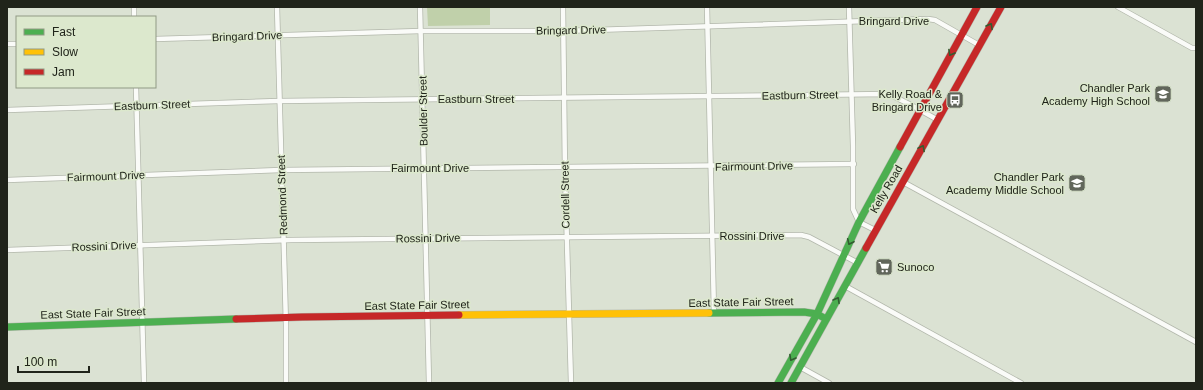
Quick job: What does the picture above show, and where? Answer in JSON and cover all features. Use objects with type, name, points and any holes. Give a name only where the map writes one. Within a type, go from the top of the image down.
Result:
[{"type":"street","name":"Redmond Street","points":[[277,7],[286,383]]},
{"type":"street","name":"Boulder Street","points":[[420,7],[429,383]]},
{"type":"street","name":"Cordell Street","points":[[563,7],[566,237],[570,383]]},
{"type":"street","points":[[708,7],[714,313]]},
{"type":"street","points":[[849,7],[854,164],[853,209],[859,222],[875,230]]},
{"type":"street","name":"Kelly Road","points":[[778,383],[817,314],[859,222],[977,7]]},
{"type":"street","name":"Kelly Road","points":[[791,383],[875,230],[1001,7]]},
{"type":"street","points":[[1118,7],[1192,48],[1196,48]]},
{"type":"street","name":"Bringard Drive","points":[[156,39],[421,31],[563,31],[708,25],[928,19],[935,20],[979,45]]},
{"type":"street","points":[[136,88],[144,323],[144,383]]},
{"type":"street","name":"Eastburn Street","points":[[7,110],[279,101],[852,94],[892,95],[938,120]]},
{"type":"street","name":"Fairmount Drive","points":[[7,180],[281,170],[854,164]]},
{"type":"street","points":[[903,182],[1196,342]]},
{"type":"street","name":"Rossini Drive","points":[[7,250],[283,240],[804,235],[858,263]]},
{"type":"street","points":[[844,286],[1021,383]]},
{"type":"street","name":"East State Fair Street","points":[[7,327],[428,315],[804,312],[817,314],[826,319]]},
{"type":"street","points":[[800,367],[829,383]]},
{"type":"green space","points":[[427,7],[490,7],[490,25],[428,26]]},
{"type":"traffic: fast","points":[[778,383],[817,314],[859,222],[900,147]]},
{"type":"traffic: fast","points":[[791,383],[866,248]]},
{"type":"traffic: fast","points":[[709,313],[804,312],[817,314],[826,319]]},
{"type":"traffic: fast","points":[[7,327],[236,319]]},
{"type":"traffic: slow","points":[[459,315],[709,313]]},
{"type":"traffic: jam","points":[[900,147],[977,7]]},
{"type":"traffic: jam","points":[[866,248],[1001,7]]},
{"type":"traffic: jam","points":[[236,319],[459,315]]},
{"type":"place","name":"Chandler Park Academy High School","points":[[1163,94]]},
{"type":"place","name":"Kelly Road & Bringard Drive","points":[[955,100]]},
{"type":"place","name":"Chandler Park Academy Middle School","points":[[1077,183]]},
{"type":"place","name":"Sunoco","points":[[884,267]]}]
